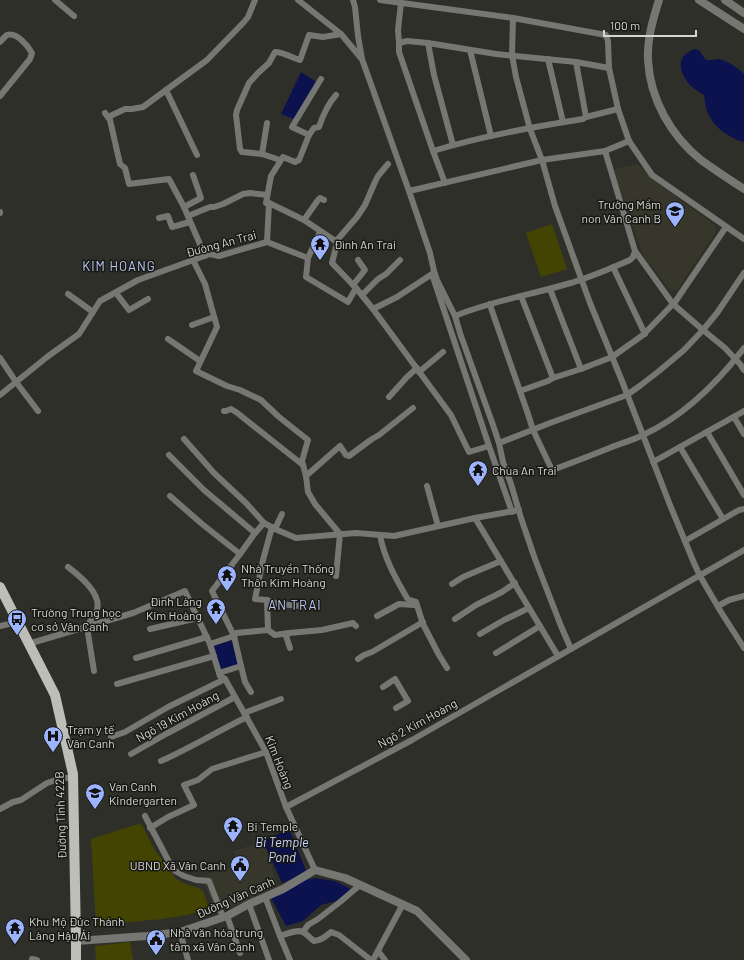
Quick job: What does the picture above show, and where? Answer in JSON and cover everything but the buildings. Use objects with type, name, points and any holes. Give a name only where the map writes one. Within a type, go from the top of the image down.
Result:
[{"type":"main road","name":"Đường Tỉnh 422B","points":[[0,587],[55,695],[73,777],[76,960]]},
{"type":"street","points":[[55,0],[74,16]]},
{"type":"street","points":[[205,256],[184,207],[169,179],[129,184],[125,168],[120,164],[110,120],[106,115],[125,109],[132,109],[142,106],[206,60],[244,22],[248,17],[255,0]]},
{"type":"street","points":[[298,0],[341,34],[362,59]]},
{"type":"street","points":[[353,0],[362,59],[430,253],[434,272],[455,316],[499,443],[503,462],[535,559],[560,626],[571,649]]},
{"type":"street","points":[[380,0],[512,18],[606,35],[608,41],[609,68],[618,109],[629,142],[652,175],[744,239]]},
{"type":"street","points":[[659,0],[649,40],[648,60],[651,81],[665,118],[679,138],[701,160],[744,189]]},
{"type":"street","points":[[700,0],[744,30]]},
{"type":"street","points":[[725,0],[744,13]]},
{"type":"street","points":[[401,3],[398,30],[399,52],[432,151],[445,183]]},
{"type":"street","points":[[512,18],[512,55],[516,77],[530,129],[542,160],[555,206],[590,303],[700,576],[743,645]]},
{"type":"street","points":[[280,160],[262,154],[242,152],[236,119],[237,110],[249,83],[269,63],[276,52],[300,60],[310,35],[323,37],[341,34]]},
{"type":"street","points":[[0,42],[7,36],[13,35],[18,37],[32,53],[30,59],[0,96]]},
{"type":"street","points":[[399,43],[407,41],[428,43],[470,50],[576,62],[609,68]]},
{"type":"street","points":[[428,43],[434,75],[453,145]]},
{"type":"street","points":[[470,50],[490,136]]},
{"type":"street","points":[[548,59],[563,122]]},
{"type":"street","points":[[576,62],[586,117]]},
{"type":"street","points":[[309,135],[292,127],[321,79]]},
{"type":"street","points":[[166,90],[197,155]]},
{"type":"street","points":[[336,95],[326,109],[319,127],[314,128],[309,135],[299,160],[295,162],[283,157],[280,160],[271,176],[266,202],[304,220],[337,242]]},
{"type":"street","points":[[432,151],[490,136],[583,119],[618,109]]},
{"type":"street","points":[[262,154],[267,124]]},
{"type":"street","points":[[409,191],[542,160],[605,151],[629,142]]},
{"type":"street","points":[[605,151],[636,251],[673,304],[725,348],[744,370]]},
{"type":"street","points":[[388,164],[378,176],[365,205],[339,238],[332,263],[373,309],[451,415],[469,452],[488,446]]},
{"type":"street","points":[[184,207],[201,198],[193,175]]},
{"type":"street","points":[[160,218],[168,216],[172,227],[210,207],[223,204],[243,194],[250,193],[267,195]]},
{"type":"street","points":[[304,220],[318,200],[320,198],[324,200]]},
{"type":"street","points":[[267,242],[269,203]]},
{"type":"street","points":[[520,391],[612,356],[645,334],[673,304],[726,227]]},
{"type":"street","points":[[320,232],[308,258],[306,277],[348,302],[354,286],[365,270],[358,260]]},
{"type":"street","name":"Đường An Trai","points":[[0,396],[47,357],[79,334],[100,301],[138,280],[210,254],[219,256],[267,242],[308,258]]},
{"type":"street","points":[[455,316],[490,304],[582,280],[630,260],[636,251]]},
{"type":"street","points":[[193,260],[205,284],[217,327],[196,370],[227,386],[240,390],[261,400],[279,417],[308,440],[302,461],[308,492],[315,504],[340,534],[336,576]]},
{"type":"street","points":[[362,295],[378,278],[386,274],[400,260]]},
{"type":"street","points":[[613,267],[645,334]]},
{"type":"street","points":[[499,443],[627,394],[664,367],[684,350],[717,313],[744,273]]},
{"type":"street","points":[[373,309],[432,274],[488,446],[512,512]]},
{"type":"street","points":[[550,289],[581,369]]},
{"type":"street","points":[[116,293],[129,310],[148,298]]},
{"type":"street","points":[[68,294],[93,312]]},
{"type":"street","points":[[521,296],[552,378]]},
{"type":"street","points":[[490,304],[533,430],[552,470],[643,436],[662,424],[691,404],[707,390],[736,359],[744,348]]},
{"type":"street","points":[[192,325],[214,317]]},
{"type":"street","points":[[168,339],[200,362]]},
{"type":"street","points":[[389,397],[407,377],[442,352]]},
{"type":"street","points":[[0,358],[38,411]]},
{"type":"street","points":[[306,476],[340,446],[346,455],[349,456],[372,438],[379,435],[412,408]]},
{"type":"street","points":[[224,411],[231,409],[236,412],[303,465]]},
{"type":"street","points":[[653,462],[744,411]]},
{"type":"street","points":[[734,417],[744,434]]},
{"type":"street","points":[[707,432],[744,495]]},
{"type":"street","points":[[184,439],[214,473],[246,502],[264,522],[296,538],[356,533],[394,536],[519,510]]},
{"type":"street","points":[[680,447],[723,520]]},
{"type":"street","points":[[169,455],[204,490],[255,533]]},
{"type":"street","points":[[427,486],[438,526]]},
{"type":"street","points":[[170,496],[240,554]]},
{"type":"street","points":[[685,541],[744,509]]},
{"type":"street","points":[[282,514],[274,528],[263,560],[255,599],[268,600],[278,604],[302,606]]},
{"type":"street","points":[[475,518],[558,656]]},
{"type":"street","points":[[251,692],[245,682],[234,636],[212,590],[264,522]]},
{"type":"street","points":[[380,535],[390,567],[407,598],[416,602],[423,622],[447,668]]},
{"type":"street","name":"Ngõ 2 Kim Hoàng","points":[[286,807],[412,740],[744,550]]},
{"type":"street","points":[[452,584],[501,561]]},
{"type":"street","points":[[68,567],[77,574],[93,592],[98,602],[95,615],[87,627],[94,672]]},
{"type":"street","points":[[455,619],[476,605],[514,584]]},
{"type":"street","name":"Kim Hoàng","points":[[87,627],[133,613],[185,591],[210,644],[220,676],[225,679],[266,752],[286,807],[315,870]]},
{"type":"street","points":[[718,606],[729,600],[744,596]]},
{"type":"street","points":[[268,600],[268,630]]},
{"type":"street","points":[[377,616],[399,604],[413,605],[416,603]]},
{"type":"street","points":[[480,634],[529,608]]},
{"type":"street","points":[[150,629],[198,618]]},
{"type":"street","points":[[0,626],[17,622]]},
{"type":"street","points":[[358,659],[423,622]]},
{"type":"street","points":[[210,644],[234,636],[236,633],[268,630],[275,635],[322,630],[344,624],[353,623],[356,626]]},
{"type":"street","points":[[496,653],[540,626]]},
{"type":"street","points":[[28,644],[87,627]]},
{"type":"street","points":[[289,633],[286,636],[290,648]]},
{"type":"street","points":[[136,658],[207,637]]},
{"type":"street","points":[[117,684],[214,656]]},
{"type":"street","points":[[219,673],[241,666]]},
{"type":"street","points":[[111,737],[125,732],[168,707],[225,679]]},
{"type":"street","points":[[383,687],[395,679],[408,701],[396,708]]},
{"type":"street","name":"Ngõ 19 Kim Hoàng","points":[[131,754],[235,697]]},
{"type":"street","points":[[161,761],[182,751],[245,715],[280,698]]},
{"type":"street","points":[[150,828],[168,817],[194,805],[184,785],[198,780],[212,769],[266,752]]},
{"type":"street","points":[[0,809],[12,802],[21,800],[47,783],[73,777]]},
{"type":"street","points":[[145,816],[150,828],[175,871],[196,880],[209,881],[240,953]]},
{"type":"street","points":[[315,870],[345,878],[418,911],[466,960]]},
{"type":"street","name":"Đường Vân Canh","points":[[76,941],[148,936],[180,932],[225,916],[283,889],[315,870]]},
{"type":"street","points":[[303,932],[308,925],[318,919],[360,885]]},
{"type":"street","points":[[265,897],[290,960]]},
{"type":"street","points":[[249,904],[269,960]]},
{"type":"street","points":[[280,936],[290,932],[303,932],[316,942],[333,932],[372,960],[403,904]]},
{"type":"street","points":[[180,932],[188,960]]},
{"type":"street","points":[[378,951],[385,960]]},
{"type":"shaded area","name":"Trường Mầm non Vân Canh B","points":[[637,164],[681,201],[715,225],[716,231],[677,290],[670,290],[643,255],[613,170]]},
{"type":"shaded area","points":[[552,224],[567,269],[541,277],[526,233]]},
{"type":"shaded area","points":[[138,824],[142,825],[154,849],[176,879],[203,891],[209,908],[188,915],[162,919],[96,925],[91,839]]},
{"type":"shaded area","name":"UBND Xã Vân Canh","points":[[263,841],[278,886],[216,914],[202,877],[239,865],[234,851]]},
{"type":"shaded area","points":[[130,942],[133,960],[96,960],[95,946]]},
{"type":"water","points":[[694,49],[700,51],[706,60],[722,60],[736,67],[744,74],[744,142],[727,135],[712,121],[705,105],[704,95],[694,89],[686,80],[682,72],[681,61],[685,54]]},
{"type":"water","points":[[301,72],[318,83],[296,120],[281,114]]},
{"type":"water","points":[[233,640],[240,664],[221,669],[213,646]]},
{"type":"water","name":"Bi Temple Pond","points":[[289,829],[307,873],[282,883],[263,841]]},
{"type":"water","points":[[315,878],[335,881],[351,889],[337,901],[321,905],[303,921],[286,926],[271,898],[305,880]]},
{"type":"place","name":"Trường Mầm non Vân Canh B","points":[[675,228]]},
{"type":"place","name":"Đình An Trai","points":[[320,261]]},
{"type":"place","name":"Chùa An Trai","points":[[478,487]]},
{"type":"place","name":"Nhà Truyền Thống Thôn Kim Hoàng","points":[[227,592]]},
{"type":"place","name":"Đình Làng Kim Hoàng","points":[[216,625]]},
{"type":"place","name":"Trường Trung học cơ sở Vân Canh","points":[[17,636]]},
{"type":"place","name":"Trạm y tế Vân Canh","points":[[53,753]]},
{"type":"place","name":"Van Canh Kindergarten","points":[[95,810]]},
{"type":"place","name":"Bi Temple","points":[[233,843]]},
{"type":"place","name":"UBND Xã Vân Canh","points":[[240,882]]},
{"type":"place","name":"Khu Mộ Đức Thánh Làng Hậu Ái","points":[[15,945]]},
{"type":"place","name":"Nhà văn hóa trung tâm xã Vân Canh","points":[[156,956]]},
{"type":"district","name":"KIM HOANG","points":[[119,266]]},
{"type":"district","name":"AN TRAI","points":[[295,605]]}]
